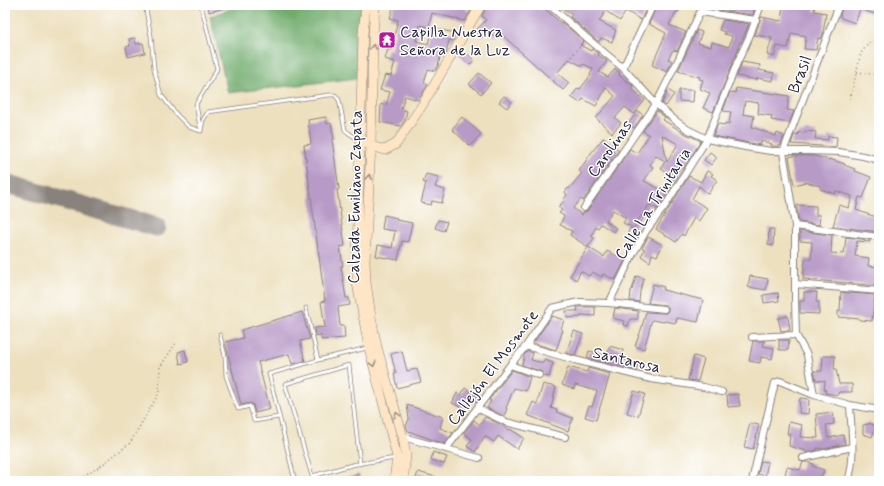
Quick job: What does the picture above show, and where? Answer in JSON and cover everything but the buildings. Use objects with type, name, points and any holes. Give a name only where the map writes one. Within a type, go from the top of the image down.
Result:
[{"type":"main road","name":"Calzada Emiliano Zapata","points":[[366,5],[363,34],[357,259],[358,283],[369,348],[398,458],[394,481]]},
{"type":"main road","name":"Calzada Emiliano Zapata","points":[[375,5],[366,282],[377,347],[403,437],[406,456],[403,481]]},
{"type":"main road","points":[[360,141],[385,150],[396,144],[423,104],[481,5]]},
{"type":"street","points":[[549,5],[623,68],[656,104],[676,122],[707,139],[771,151],[839,152],[879,160]]},
{"type":"street","points":[[623,68],[653,5]]},
{"type":"street","name":"Calle La Trinitaria","points":[[609,303],[646,231],[666,206],[707,139],[761,5]]},
{"type":"street","name":"Brasil","points":[[783,152],[839,5]]},
{"type":"street","name":"Carolinas","points":[[584,208],[656,104],[700,12],[756,20]]},
{"type":"street","points":[[783,152],[795,226],[796,334],[807,355],[814,395]]},
{"type":"street","points":[[795,226],[879,237]]},
{"type":"street","points":[[795,284],[879,291]]},
{"type":"street","name":"Callejón El Mosmote","points":[[446,449],[526,346],[552,308],[579,302],[609,303],[664,309]]},
{"type":"street","points":[[752,337],[796,334]]},
{"type":"street","name":"Santarosa","points":[[526,346],[651,379],[704,386],[722,392]]},
{"type":"street","points":[[510,365],[539,375]]},
{"type":"street","points":[[752,481],[775,383],[780,382],[814,395],[850,405],[879,410]]},
{"type":"street","points":[[848,481],[851,473],[852,447],[850,405]]},
{"type":"street","points":[[477,408],[506,422],[565,437]]},
{"type":"street","points":[[403,437],[479,458]]},
{"type":"street","points":[[803,458],[852,447]]},
{"type":"lane","points":[[145,5],[151,36],[154,69],[161,95],[189,127],[201,131]]},
{"type":"lane","points":[[201,5],[217,69],[196,104],[201,131]]},
{"type":"lane","points":[[201,131],[202,120],[208,112],[329,94],[335,95],[340,100],[345,130],[360,141]]},
{"type":"lane","points":[[306,308],[318,360]]},
{"type":"lane","points":[[220,335],[225,356],[226,376],[238,408],[250,406],[254,421],[279,417]]},
{"type":"lane","points":[[295,481],[269,374],[318,360],[369,348]]},
{"type":"lane","points":[[360,464],[349,365],[285,384],[312,476],[351,465],[360,464],[398,458]]},
{"type":"path","points":[[566,63],[586,38]]},
{"type":"path","points":[[850,99],[861,53],[870,42],[879,42]]},
{"type":"path","points":[[856,72],[879,76]]},
{"type":"path","points":[[77,481],[102,465],[130,443],[159,393],[160,367],[176,342]]},
{"type":"green space","points":[[242,5],[361,5],[358,78],[228,93],[210,16]]},
{"type":"taxiway","points":[[5,183],[157,227]]},
{"type":"place","name":"Capilla Nuestra Señora de la Luz","points":[[387,40]]}]
